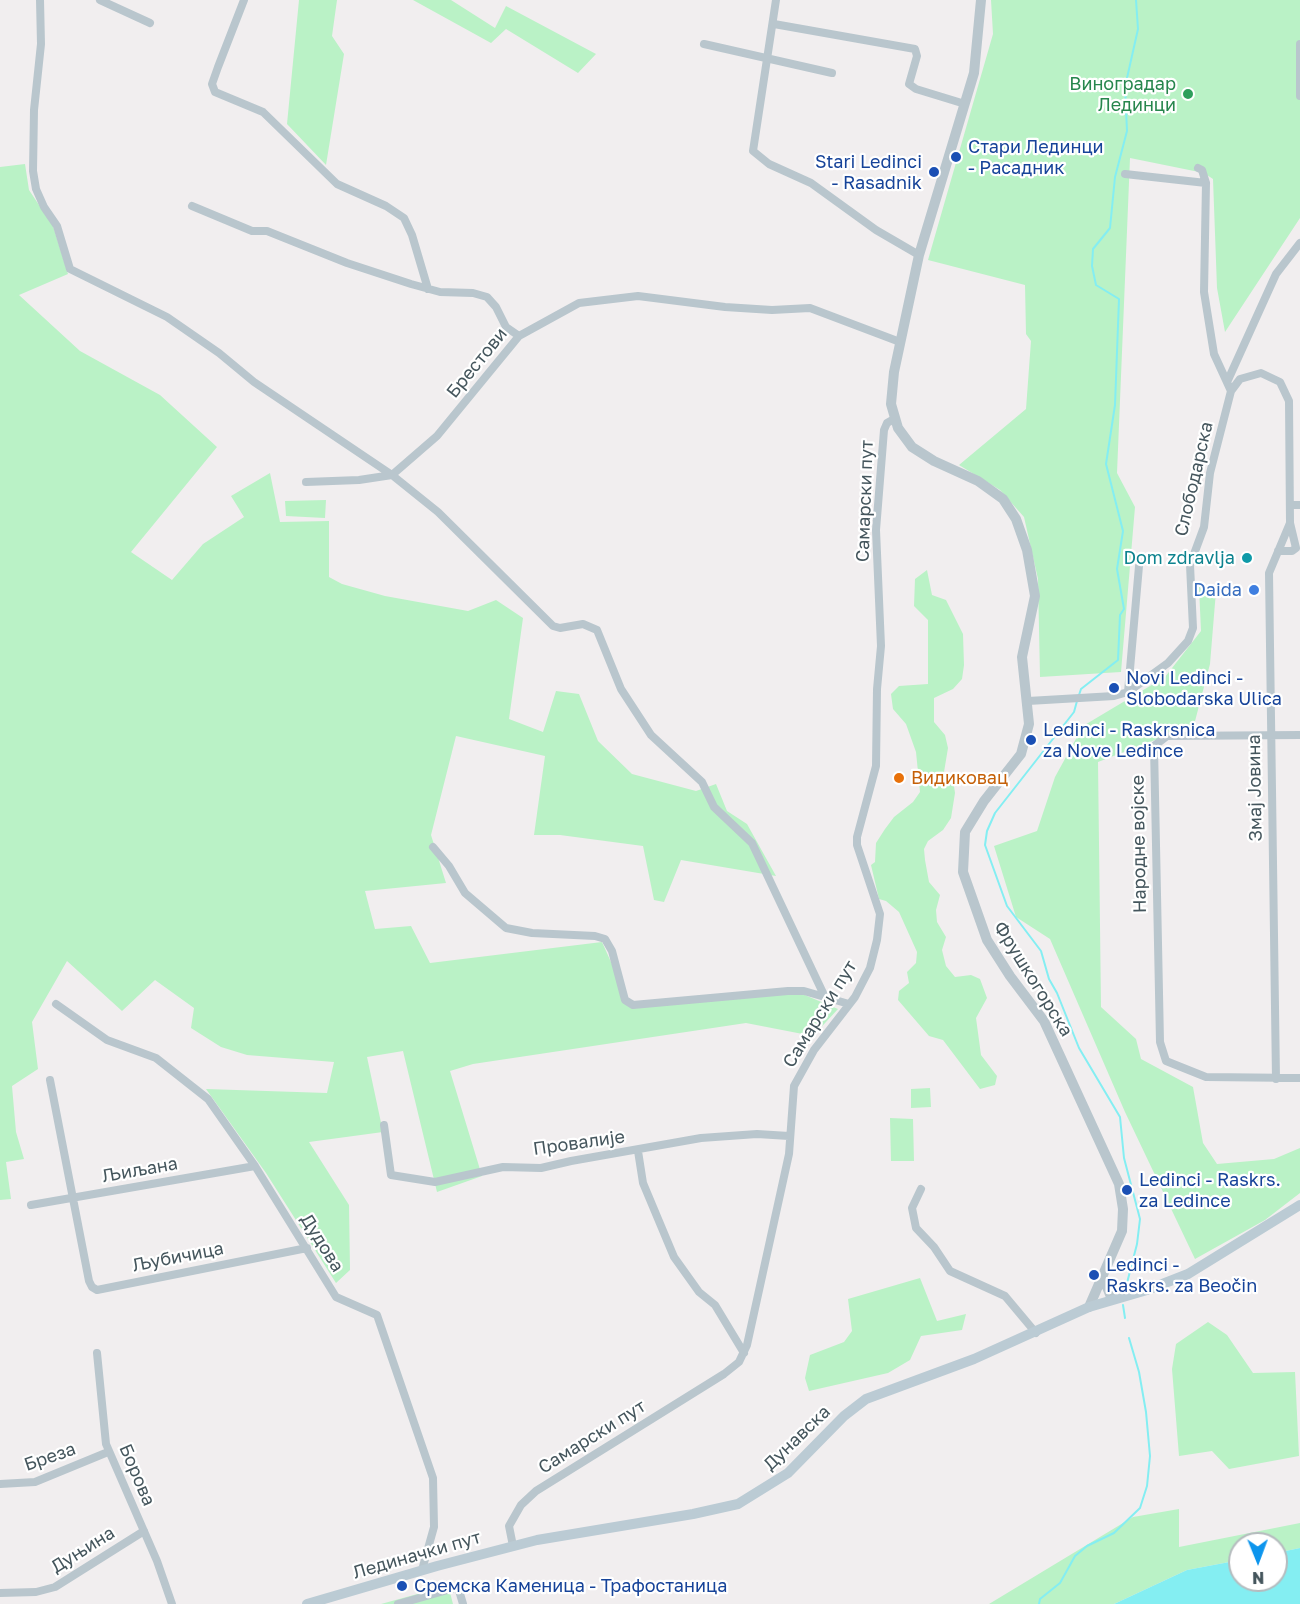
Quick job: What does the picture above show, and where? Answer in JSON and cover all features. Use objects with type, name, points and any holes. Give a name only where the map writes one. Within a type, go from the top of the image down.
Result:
[{"type":"main road","name":"Дунавска","points":[[537,1540],[693,1514],[738,1504],[788,1473],[838,1422],[866,1400],[1036,1333],[1089,1307],[1156,1287],[1193,1272],[1300,1205]]},
{"type":"main road","name":"Лединачки пут","points":[[306,1604],[537,1540]]},
{"type":"street","points":[[40,0],[41,44],[33,110],[33,171],[36,189],[44,207],[57,226],[70,269],[167,317],[219,353],[254,382],[392,475],[438,512],[553,626],[560,628],[583,624],[597,630],[621,689],[651,735],[702,782],[714,807],[752,843],[824,995]]},
{"type":"street","points":[[100,0],[150,23]]},
{"type":"street","points":[[244,0],[218,67],[213,84],[215,92],[263,112],[337,184],[386,206],[404,218],[412,235],[428,289]]},
{"type":"street","points":[[776,0],[769,60],[753,151],[769,164],[811,183],[876,230],[919,255]]},
{"type":"street","name":"Фрушкогорска","points":[[981,0],[977,59],[919,255],[900,342],[891,404],[894,419],[904,438],[921,454],[994,492],[1003,499],[1016,519],[1028,550],[1035,597],[1022,657],[1029,724],[1021,754],[984,801],[965,832],[963,872],[987,940],[1010,976],[1044,1021],[1119,1184],[1123,1209],[1122,1231],[1089,1307]]},
{"type":"street","points":[[774,24],[915,48],[917,56],[909,84],[916,89],[965,105]]},
{"type":"street","points":[[704,44],[832,73]]},
{"type":"street","points":[[1300,44],[1300,96]]},
{"type":"street","name":"Слободарска","points":[[1028,701],[1067,697],[1090,698],[1128,692],[1175,656],[1188,641],[1193,628],[1190,565],[1204,527],[1210,473],[1231,391],[1228,380],[1214,354],[1204,292],[1206,183],[1202,170],[1198,168]]},
{"type":"street","points":[[1125,174],[1206,183]]},
{"type":"street","points":[[192,206],[252,231],[267,231],[356,266],[428,289],[473,293],[487,297],[496,307],[506,327],[519,336]]},
{"type":"street","points":[[1228,380],[1276,274],[1300,243]]},
{"type":"street","name":"Брестови","points":[[306,482],[359,480],[392,475],[411,461],[443,429],[519,336],[579,303],[638,296],[762,309],[810,308],[900,342]]},
{"type":"street","name":"Змај Јовина","points":[[1231,391],[1240,379],[1261,373],[1280,382],[1286,391],[1290,413],[1290,523],[1269,573],[1276,1079]]},
{"type":"street","name":"Самарски пут","points":[[513,1546],[509,1526],[521,1505],[536,1491],[724,1374],[739,1362],[744,1353],[782,1189],[794,1086],[814,1050],[849,1004],[870,968],[880,914],[857,845],[857,837],[876,766],[877,689],[881,646],[876,530],[884,430],[887,423],[894,419]]},
{"type":"street","points":[[1290,505],[1300,505]]},
{"type":"street","points":[[1278,551],[1292,551],[1296,548],[1290,523]]},
{"type":"street","points":[[1128,692],[1139,566]]},
{"type":"street","points":[[1271,735],[1300,735]]},
{"type":"street","name":"Народне војске","points":[[1271,735],[1167,736],[1154,746],[1160,1042],[1166,1061],[1206,1077],[1276,1079]]},
{"type":"street","points":[[433,847],[465,893],[506,927],[532,933],[595,936],[605,939],[612,951],[625,1000],[630,1004],[653,1005],[710,996],[804,991],[849,1004]]},
{"type":"street","name":"Дудова","points":[[56,1004],[107,1040],[119,1042],[156,1058],[189,1083],[217,1109],[336,1297],[378,1316],[433,1478],[434,1527],[422,1570]]},
{"type":"street","points":[[1276,1079],[1300,1078]]},
{"type":"street","points":[[50,1080],[74,1198]]},
{"type":"street","name":"Провалије","points":[[384,1125],[391,1175],[435,1182],[503,1167],[541,1168],[701,1138],[757,1134],[789,1136]]},
{"type":"street","points":[[638,1151],[643,1183],[674,1257],[699,1292],[715,1305],[744,1353]]},
{"type":"street","name":"Љиљана","points":[[31,1205],[255,1166]]},
{"type":"street","points":[[921,1190],[912,1208],[916,1228],[934,1247],[950,1271],[1005,1296],[1036,1333]]},
{"type":"street","name":"Љубичица","points":[[74,1198],[89,1281],[97,1290],[307,1248]]},
{"type":"street","points":[[1102,1275],[1112,1299]]},
{"type":"street","name":"Борова","points":[[97,1353],[108,1452],[144,1531],[172,1604]]},
{"type":"street","name":"Бреза","points":[[0,1484],[22,1485],[43,1480],[108,1452]]},
{"type":"street","name":"Дуњина","points":[[0,1593],[36,1592],[55,1587],[144,1531]]},
{"type":"street","points":[[398,1604],[458,1587],[464,1604]]},
{"type":"green space","points":[[299,0],[337,0],[332,36],[344,54],[326,165],[287,124]]},
{"type":"green space","points":[[413,0],[451,0],[495,28],[506,6],[596,54],[578,73],[506,29],[491,43]]},
{"type":"green space","points":[[991,0],[1300,0],[1300,218],[1225,332],[1217,288],[1213,179],[1204,173],[1130,158],[1117,473],[1135,507],[1121,672],[1040,677],[1038,579],[1024,517],[1000,490],[959,465],[1026,409],[1031,341],[1026,334],[1025,285],[928,260],[993,34]]},
{"type":"green space","points":[[25,164],[29,190],[53,226],[68,274],[19,295],[80,351],[160,395],[217,447],[131,552],[172,580],[203,544],[244,517],[231,496],[270,473],[280,522],[329,521],[329,577],[342,584],[385,596],[468,611],[496,600],[523,618],[509,719],[543,732],[556,691],[579,694],[598,741],[632,774],[696,791],[716,784],[727,811],[747,824],[776,876],[681,860],[664,902],[654,900],[643,846],[560,835],[534,835],[545,756],[456,736],[431,835],[446,883],[365,891],[375,929],[411,926],[430,963],[602,942],[628,1000],[657,1006],[800,993],[838,1009],[813,1036],[746,1023],[473,1064],[450,1071],[482,1176],[437,1192],[403,1051],[367,1057],[383,1132],[309,1142],[349,1205],[350,1270],[336,1283],[266,1173],[206,1089],[327,1093],[334,1062],[247,1055],[221,1047],[191,1028],[194,1008],[155,980],[122,1011],[67,961],[32,1022],[38,1069],[12,1086],[16,1132],[24,1159],[6,1162],[11,1199],[0,1200],[0,167]]},
{"type":"green space","points":[[326,500],[325,518],[286,516],[285,501]]},
{"type":"green space","points":[[927,570],[932,595],[946,600],[963,634],[964,665],[962,679],[953,689],[934,698],[934,722],[945,735],[948,748],[943,778],[954,786],[955,793],[951,818],[943,830],[928,841],[924,849],[925,860],[929,882],[940,895],[936,910],[937,922],[946,937],[942,950],[946,966],[955,977],[971,975],[980,979],[987,998],[976,1018],[981,1055],[997,1076],[995,1085],[980,1089],[943,1040],[929,1036],[898,1000],[899,991],[909,983],[907,972],[916,963],[917,952],[899,912],[886,901],[879,899],[871,865],[875,862],[876,843],[885,829],[920,792],[916,752],[906,724],[893,709],[891,694],[899,686],[928,684],[928,620],[914,606],[915,579]]},
{"type":"green space","points":[[1199,587],[1216,591],[1210,664],[1194,725],[1098,762],[1101,1007],[1136,1039],[1141,1059],[1193,1087],[1203,1143],[1217,1164],[1274,1159],[1300,1148],[1300,1193],[1265,1220],[1195,1259],[1125,1112],[1050,939],[1016,917],[994,846],[1037,831],[1055,777],[1083,726],[1165,677],[1201,631]]},
{"type":"green space","points":[[930,1088],[931,1107],[911,1108],[911,1089]]},
{"type":"green space","points":[[890,1118],[913,1119],[914,1161],[891,1161]]},
{"type":"green space","points":[[920,1278],[937,1321],[966,1314],[962,1330],[921,1336],[910,1360],[888,1373],[809,1391],[805,1378],[810,1355],[844,1342],[852,1331],[848,1299]]},
{"type":"green space","points":[[1208,1322],[1227,1335],[1253,1373],[1295,1372],[1299,1456],[1229,1469],[1212,1451],[1179,1456],[1172,1369],[1176,1344]]},
{"type":"green space","points":[[1179,1509],[1179,1547],[1228,1537],[1228,1562],[1187,1570],[1114,1604],[989,1604],[1133,1517]]},
{"type":"green space","points":[[1300,1523],[1300,1548],[1288,1550],[1288,1532],[1255,1532]]},
{"type":"green space","points":[[448,1585],[453,1604],[381,1604],[432,1590]]},
{"type":"water","points":[[1300,1548],[1300,1604],[1114,1604],[1187,1570],[1228,1562],[1228,1592],[1288,1592],[1288,1550]]},
{"type":"waterway","points":[[1079,695],[1081,689],[1118,660],[1120,615],[1124,609],[1117,569],[1123,531],[1106,464],[1115,405],[1119,299],[1096,285],[1092,266],[1093,249],[1110,228],[1115,177],[1127,131],[1125,87],[1138,29],[1136,0]]},
{"type":"waterway","points":[[1077,701],[1074,712],[995,813],[987,831],[985,845],[1007,906],[1041,951],[1049,979],[1079,1048],[1120,1117],[1124,1158],[1140,1219],[1137,1244],[1127,1283]]},
{"type":"waterway","points":[[1123,1305],[1125,1318]]},
{"type":"waterway","points":[[1039,1604],[1040,1599],[1060,1583],[1075,1556],[1087,1546],[1114,1533],[1140,1508],[1147,1486],[1150,1456],[1139,1372],[1129,1338]]},
{"type":"place","name":"Виноградар Лединци","points":[[1188,94]]},
{"type":"place","name":"Стари Лединци - Расадник","points":[[956,157]]},
{"type":"place","name":"Stari Ledinci - Rasadnik","points":[[934,172]]},
{"type":"place","name":"Dom zdravlja","points":[[1247,558]]},
{"type":"place","name":"Daida","points":[[1254,590]]},
{"type":"place","name":"Novi Ledinci - Slobodarska Ulica","points":[[1114,688]]},
{"type":"place","name":"Ledinci - Raskrsnica za Nove Ledince","points":[[1031,740]]},
{"type":"place","name":"Видиковац","points":[[899,778]]},
{"type":"place","name":"Ledinci - Raskrs. za Ledince","points":[[1127,1190]]},
{"type":"place","name":"Ledinci - Raskrs. za Beočin","points":[[1094,1275]]},
{"type":"place","name":"Сремска Каменица - Трафостаница","points":[[402,1586]]}]
